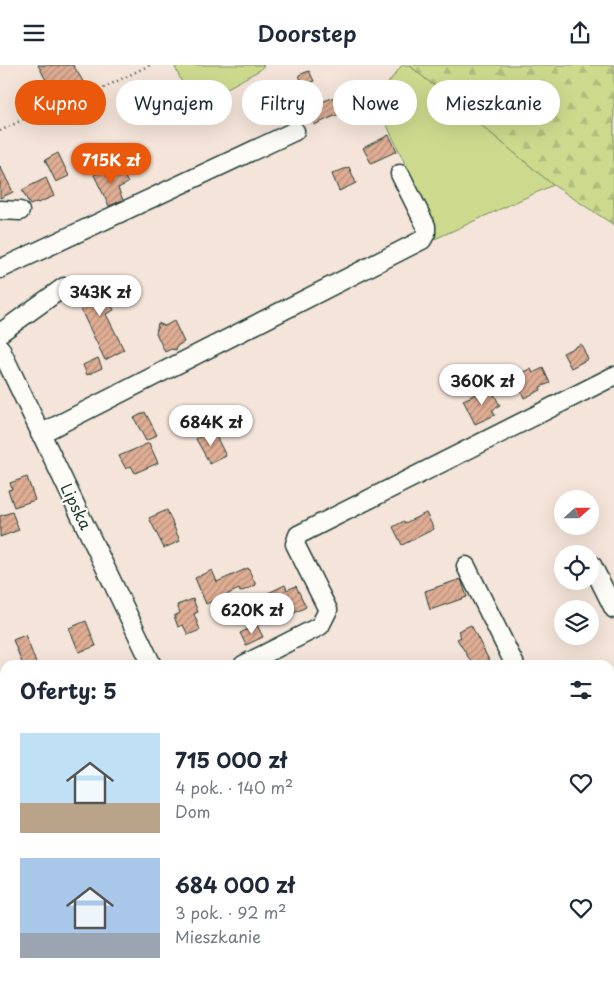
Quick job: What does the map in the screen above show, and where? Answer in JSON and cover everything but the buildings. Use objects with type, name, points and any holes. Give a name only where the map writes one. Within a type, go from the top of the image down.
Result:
[{"type":"street","points":[[0,269],[295,131]]},
{"type":"street","points":[[40,434],[422,240],[426,233],[426,226],[400,174]]},
{"type":"street","points":[[0,210],[20,211]]},
{"type":"street","points":[[0,333],[64,287]]},
{"type":"street","name":"Lipska","points":[[0,348],[150,660]]},
{"type":"street","points":[[254,660],[320,626],[328,610],[295,544],[298,535],[614,376]]},
{"type":"street","points":[[466,565],[513,660]]},
{"type":"street","points":[[599,579],[614,609]]},
{"type":"path","points":[[0,131],[24,119],[35,122],[60,112],[150,65]]},
{"type":"green space","points":[[179,65],[264,65],[260,70],[232,85],[232,80],[181,80],[175,67]]},
{"type":"green space","points":[[402,65],[409,65],[427,80],[427,125],[481,125],[553,185],[426,243],[409,172],[387,125],[417,125],[417,80],[390,80]]},
{"type":"green space","points":[[409,65],[614,65],[614,225],[553,185],[481,125],[560,125],[560,80],[427,80]]}]
